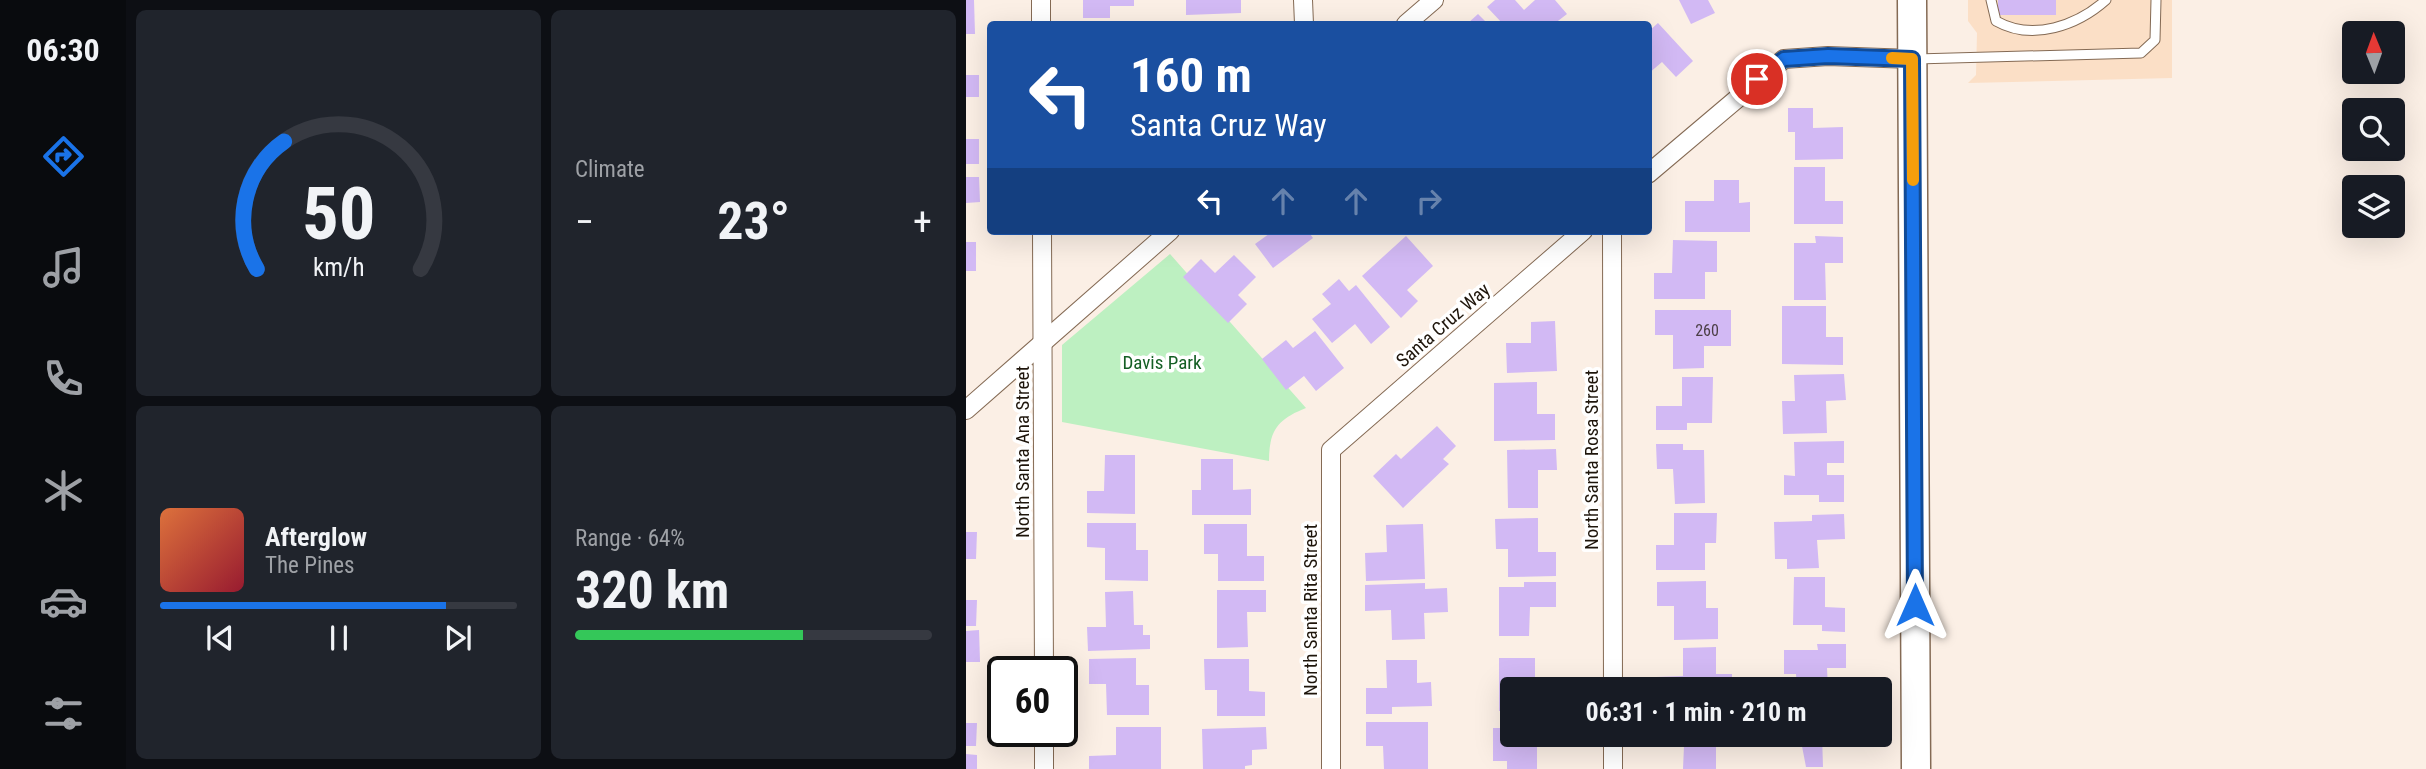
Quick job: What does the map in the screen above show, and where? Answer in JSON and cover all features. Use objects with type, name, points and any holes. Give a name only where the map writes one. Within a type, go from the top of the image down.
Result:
[{"type":"main road","points":[[1912,0],[1916,769]]},
{"type":"street","points":[[1041,0],[1041,21]]},
{"type":"street","points":[[1303,0],[1304,21]]},
{"type":"street","points":[[1410,21],[1434,0]]},
{"type":"street","points":[[1652,171],[1784,59],[1828,56],[1912,59]]},
{"type":"street","name":"North Santa Ana Street","points":[[1042,235],[1044,656]]},
{"type":"street","points":[[966,410],[1165,235]]},
{"type":"street","name":"Santa Cruz Way","points":[[1331,450],[1578,235]]},
{"type":"street","name":"North Santa Rosa Street","points":[[1612,235],[1613,677]]},
{"type":"street","name":"North Santa Rita Street","points":[[1331,450],[1331,769]]},
{"type":"street","points":[[1044,747],[1044,769]]},
{"type":"street","points":[[1613,747],[1614,769]]},
{"type":"lane","points":[[1991,0],[1996,21],[2007,27],[2025,29],[2071,25],[2106,0]]},
{"type":"lane","points":[[1912,59],[2141,53],[2155,40],[2156,0]]},
{"type":"shaded area","points":[[1968,0],[2172,0],[2172,78],[1968,83],[1976,75],[1977,33],[1968,21]]},
{"type":"green space","name":"Davis Park","points":[[1170,254],[1306,408],[1288,417],[1277,427],[1271,441],[1269,461],[1062,422],[1062,345]]},
{"type":"building","points":[[966,0],[974,0],[975,34],[966,34]]},
{"type":"building","points":[[1083,0],[1134,0],[1134,6],[1110,6],[1110,18],[1083,18]]},
{"type":"building","points":[[1186,0],[1241,0],[1241,13],[1186,15]]},
{"type":"building","points":[[1495,0],[1515,0],[1524,10],[1535,0],[1555,0],[1567,14],[1558,21],[1500,21],[1487,7]]},
{"type":"building","points":[[1679,0],[1708,0],[1715,13],[1691,24]]},
{"type":"building","points":[[1998,0],[2056,0],[2056,15],[1998,15]]},
{"type":"building","points":[[1478,14],[1485,21],[1470,21]]},
{"type":"building","points":[[1658,23],[1693,61],[1676,77],[1662,62],[1652,71],[1652,28]]},
{"type":"building","points":[[966,75],[979,75],[979,97],[966,97]]},
{"type":"building","points":[[1788,108],[1813,108],[1813,128],[1843,127],[1843,159],[1795,160],[1795,132],[1788,132]]},
{"type":"building","points":[[966,139],[979,139],[979,164],[966,164]]},
{"type":"building","points":[[1794,167],[1825,167],[1825,201],[1843,201],[1843,224],[1794,224]]},
{"type":"building","points":[[966,177],[979,177],[980,202],[966,203]]},
{"type":"building","points":[[1714,180],[1739,180],[1739,203],[1750,202],[1750,232],[1685,232],[1685,201],[1714,201]]},
{"type":"building","points":[[1267,235],[1311,235],[1313,238],[1273,268],[1255,244]]},
{"type":"building","points":[[1406,236],[1433,266],[1407,290],[1418,301],[1401,318],[1362,276]]},
{"type":"building","points":[[1815,236],[1843,237],[1843,263],[1825,263],[1826,300],[1794,300],[1794,243],[1816,243]]},
{"type":"building","points":[[1673,240],[1717,241],[1717,272],[1705,272],[1705,299],[1654,299],[1654,273],[1672,273]]},
{"type":"building","points":[[966,242],[976,242],[976,271],[966,271]]},
{"type":"building","points":[[1234,255],[1256,277],[1238,295],[1247,304],[1228,323],[1183,277],[1201,259],[1215,273]]},
{"type":"building","points":[[1339,279],[1349,291],[1356,285],[1390,327],[1371,344],[1355,324],[1332,343],[1312,319],[1331,304],[1322,294]]},
{"type":"building","points":[[1782,306],[1826,306],[1826,337],[1843,337],[1843,365],[1782,364]]},
{"type":"building","points":[[1655,310],[1731,310],[1731,346],[1704,346],[1704,368],[1673,369],[1673,335],[1655,335]]},
{"type":"building","points":[[1555,321],[1557,371],[1507,373],[1506,343],[1531,343],[1531,322]]},
{"type":"building","points":[[1315,331],[1344,368],[1316,391],[1304,376],[1286,390],[1262,359],[1286,340],[1293,348]]},
{"type":"building","points":[[1844,374],[1846,400],[1826,401],[1827,433],[1783,434],[1782,401],[1795,401],[1794,375]]},
{"type":"building","points":[[1682,377],[1713,377],[1712,423],[1687,423],[1687,430],[1656,430],[1656,406],[1682,406]]},
{"type":"building","points":[[1537,382],[1537,414],[1555,414],[1555,440],[1494,441],[1494,383]]},
{"type":"building","points":[[1437,426],[1456,446],[1443,459],[1449,464],[1403,508],[1373,476],[1396,454],[1401,459]]},
{"type":"building","points":[[1844,441],[1844,463],[1827,463],[1827,475],[1844,475],[1844,502],[1819,502],[1819,495],[1784,495],[1784,475],[1795,476],[1794,442]]},
{"type":"building","points":[[1656,444],[1683,444],[1683,450],[1704,450],[1705,503],[1675,504],[1673,469],[1657,469]]},
{"type":"building","points":[[1556,449],[1557,470],[1538,470],[1538,508],[1508,508],[1507,450]]},
{"type":"building","points":[[1105,455],[1135,455],[1135,514],[1087,513],[1087,491],[1104,491]]},
{"type":"building","points":[[1201,459],[1233,459],[1233,490],[1251,489],[1251,515],[1192,515],[1192,490],[1201,490]]},
{"type":"building","points":[[1674,513],[1717,513],[1716,543],[1705,543],[1705,570],[1656,570],[1656,545],[1674,545]]},
{"type":"building","points":[[1844,514],[1845,539],[1817,540],[1819,568],[1787,569],[1787,559],[1775,559],[1774,522],[1812,521],[1812,515]]},
{"type":"building","points":[[1538,518],[1538,552],[1556,552],[1556,576],[1508,577],[1508,549],[1496,549],[1495,519]]},
{"type":"building","points":[[1087,523],[1136,523],[1136,550],[1148,550],[1148,581],[1105,580],[1105,548],[1087,547]]},
{"type":"building","points":[[1204,524],[1247,524],[1247,556],[1264,556],[1264,581],[1218,581],[1218,554],[1204,554]]},
{"type":"building","points":[[1423,524],[1425,579],[1366,581],[1365,553],[1387,552],[1386,525]]},
{"type":"building","points":[[966,532],[977,532],[976,559],[966,559]]},
{"type":"building","points":[[1794,577],[1825,577],[1825,607],[1845,608],[1845,632],[1822,631],[1822,625],[1793,625]]},
{"type":"building","points":[[1706,581],[1706,608],[1718,608],[1718,639],[1674,640],[1674,606],[1657,606],[1657,582]]},
{"type":"building","points":[[1524,582],[1556,582],[1556,607],[1530,607],[1529,636],[1499,636],[1499,587],[1524,587]]},
{"type":"building","points":[[1425,583],[1425,589],[1447,588],[1448,612],[1424,613],[1425,639],[1392,640],[1391,610],[1365,611],[1365,585]]},
{"type":"building","points":[[1217,590],[1266,590],[1266,612],[1247,612],[1248,647],[1217,648]]},
{"type":"building","points":[[1133,591],[1134,625],[1143,625],[1143,635],[1150,635],[1150,649],[1088,651],[1087,627],[1106,627],[1105,592]]},
{"type":"building","points":[[966,600],[977,600],[976,626],[966,626]]},
{"type":"building","points":[[979,630],[980,662],[966,662],[966,631]]},
{"type":"building","points":[[1817,644],[1846,644],[1846,668],[1827,668],[1827,677],[1796,677],[1796,674],[1784,674],[1784,650],[1818,650]]},
{"type":"building","points":[[1716,647],[1716,674],[1732,674],[1732,677],[1656,677],[1683,676],[1683,648]]},
{"type":"building","points":[[1136,658],[1136,685],[1149,685],[1149,715],[1107,715],[1106,684],[1089,684],[1089,659]]},
{"type":"building","points":[[1499,658],[1535,658],[1535,677],[1500,677],[1499,711]]},
{"type":"building","points":[[1204,659],[1249,659],[1249,691],[1265,692],[1265,716],[1217,716],[1217,690],[1205,690]]},
{"type":"building","points":[[1386,660],[1417,660],[1417,683],[1431,682],[1432,706],[1392,707],[1392,714],[1366,714],[1366,688],[1387,688]]},
{"type":"building","points":[[1366,722],[1428,722],[1428,769],[1384,769],[1383,746],[1366,746]]},
{"type":"building","points":[[966,723],[977,723],[976,746],[966,746]]},
{"type":"building","points":[[1116,727],[1161,727],[1161,769],[1089,769],[1089,756],[1116,755]]},
{"type":"building","points":[[1266,727],[1267,749],[1252,750],[1252,765],[1245,766],[1245,769],[1203,769],[1202,729]]},
{"type":"building","points":[[1493,728],[1500,728],[1500,747],[1537,747],[1537,769],[1507,769],[1507,761],[1493,761]]},
{"type":"building","points":[[1684,747],[1716,747],[1716,769],[1683,769]]},
{"type":"building","points":[[1802,747],[1822,747],[1823,767],[1806,767]]},
{"type":"building","points":[[966,754],[977,755],[977,769],[966,769]]},
{"type":"slow traffic","points":[[1892,58],[1912,59],[1913,180]]},
{"type":"route","points":[[1757,79],[1784,59],[1828,56],[1912,59],[1915,605]]}]
